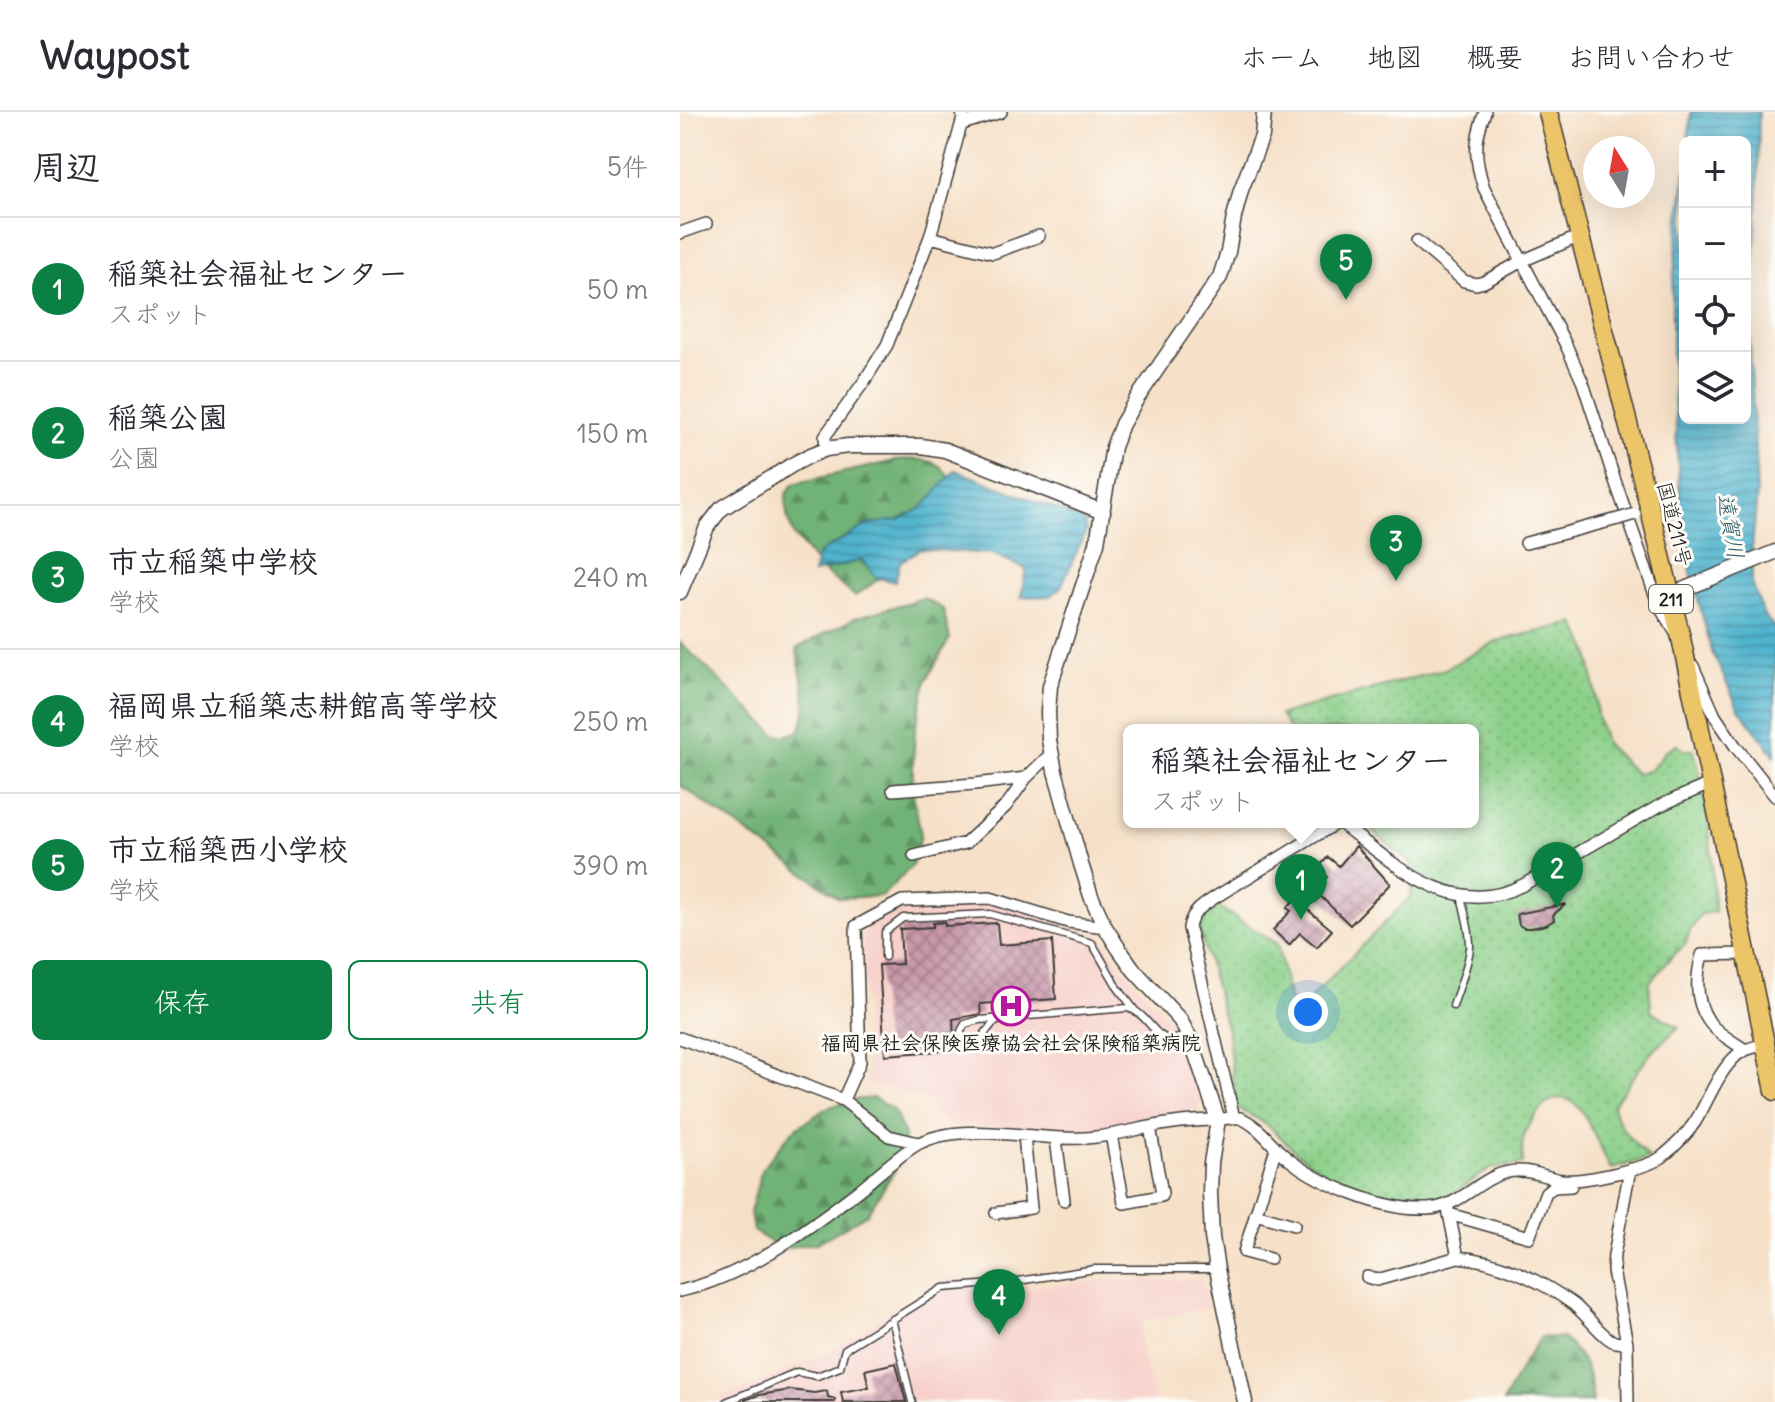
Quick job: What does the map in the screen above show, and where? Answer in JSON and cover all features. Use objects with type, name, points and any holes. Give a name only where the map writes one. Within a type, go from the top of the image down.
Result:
[{"type":"highway","name":"国道211号","points":[[1548,112],[1580,236],[1642,512],[1675,594],[1681,638],[1775,1091]]},
{"type":"street","points":[[826,449],[825,436],[887,345],[930,237],[962,118],[1001,112]]},
{"type":"street","points":[[1245,1402],[1217,1269],[1210,1193],[1218,1120],[1180,1020],[1134,970],[1105,927],[1091,896],[1052,753],[1048,712],[1050,686],[1097,543],[1113,447],[1136,400],[1220,277],[1241,190],[1262,136],[1264,112]]},
{"type":"street","points":[[1485,112],[1475,143],[1478,172],[1583,383],[1659,606],[1681,638],[1715,716],[1775,796]]},
{"type":"street","points":[[680,233],[706,224]]},
{"type":"street","points":[[930,237],[993,253],[1039,236]]},
{"type":"street","points":[[1417,241],[1464,281],[1476,284],[1580,236]]},
{"type":"street","points":[[680,592],[685,569],[707,527],[721,509],[792,465],[826,449],[892,445],[945,450],[1103,512]]},
{"type":"street","points":[[1526,543],[1642,512]]},
{"type":"street","points":[[1675,594],[1775,552]]},
{"type":"street","points":[[914,856],[966,843],[1006,806],[1026,778],[1052,753]]},
{"type":"street","points":[[893,790],[1026,778]]},
{"type":"street","points":[[1346,828],[1402,870],[1437,889],[1476,897],[1507,893],[1659,806],[1712,783]]},
{"type":"street","points":[[1234,1118],[1189,928],[1190,920],[1198,909],[1214,898],[1328,828]]},
{"type":"street","points":[[843,1100],[860,1062],[856,926],[902,901],[990,898],[1068,922],[1105,927]]},
{"type":"street","points":[[1745,1050],[1709,1023],[1698,991],[1697,973],[1702,955],[1747,954]]},
{"type":"street","points":[[680,1038],[843,1100],[889,1136],[919,1143]]},
{"type":"street","points":[[680,1291],[735,1271],[788,1241],[919,1143],[962,1134],[1094,1138],[1173,1123],[1234,1118],[1249,1121],[1276,1148],[1311,1175],[1377,1202],[1448,1210],[1529,1237],[1550,1188],[1582,1183],[1661,1158],[1694,1124],[1727,1066],[1745,1050],[1765,1044]]},
{"type":"street","points":[[1111,1135],[1124,1203],[1161,1196],[1150,1127]]},
{"type":"street","points":[[996,1213],[1031,1208],[1024,1135]]},
{"type":"street","points":[[1056,1139],[1064,1200]]},
{"type":"street","points":[[1270,1259],[1244,1252],[1276,1148]]},
{"type":"street","points":[[1628,1402],[1627,1343],[1613,1271],[1630,1169]]},
{"type":"street","points":[[1448,1210],[1501,1172],[1525,1171],[1559,1180],[1597,1177]]},
{"type":"street","points":[[1448,1210],[1458,1257]]},
{"type":"street","points":[[1255,1214],[1294,1225]]},
{"type":"street","points":[[1367,1277],[1377,1280],[1458,1257],[1476,1258],[1542,1284],[1575,1305],[1606,1337],[1614,1342],[1627,1343]]},
{"type":"lane","points":[[1453,1006],[1470,947],[1461,895]]},
{"type":"lane","points":[[885,957],[885,932],[903,918],[990,914],[1092,943],[1118,988],[1134,1009],[1164,1038],[1188,1035]]},
{"type":"lane","points":[[1005,1018],[993,1023],[979,1041],[962,1041],[961,1031],[965,1024],[979,1020],[1128,1008],[1134,1009]]},
{"type":"lane","points":[[726,1402],[797,1372],[817,1376],[840,1367],[845,1349],[943,1288],[1005,1283],[1095,1269],[1217,1269]]},
{"type":"lane","points":[[892,1319],[912,1402]]},
{"type":"shaded area","name":"福岡県社会保険医療協会社会保険稲築病院","points":[[991,902],[1101,934],[1119,965],[1171,1022],[1201,1093],[1202,1100],[1196,1108],[1179,1115],[1103,1130],[950,1124],[935,1118],[929,1101],[867,1084],[863,930],[904,905]]},
{"type":"shaded area","points":[[1000,1278],[1021,1289],[1107,1280],[1203,1280],[1208,1308],[1141,1321],[1141,1349],[1155,1402],[711,1402],[823,1355],[942,1280]]},
{"type":"green space","points":[[903,459],[935,463],[956,487],[883,576],[855,596],[823,571],[794,536],[787,515],[786,495],[793,484]]},
{"type":"green space","points":[[923,598],[943,609],[950,638],[926,681],[915,730],[912,787],[921,835],[912,866],[882,896],[839,898],[680,785],[680,642],[776,735],[785,736],[798,732],[805,713],[797,648],[855,618]]},
{"type":"green space","points":[[1575,623],[1589,652],[1597,716],[1605,743],[1636,774],[1652,769],[1664,752],[1676,744],[1686,751],[1693,749],[1706,805],[1715,912],[1701,914],[1685,945],[1649,983],[1651,1011],[1679,1027],[1650,1054],[1613,1105],[1622,1127],[1649,1158],[1611,1169],[1580,1109],[1566,1099],[1558,1099],[1550,1101],[1530,1122],[1522,1142],[1523,1164],[1492,1168],[1440,1199],[1415,1200],[1382,1195],[1324,1173],[1271,1128],[1236,1108],[1228,1034],[1198,924],[1200,913],[1212,903],[1277,944],[1293,1016],[1411,896],[1414,866],[1369,828],[1479,828],[1479,724],[1286,724],[1280,715],[1445,669],[1497,641]]},
{"type":"green space","points":[[874,1098],[894,1111],[904,1134],[902,1159],[867,1214],[817,1243],[782,1249],[753,1231],[750,1212],[762,1169],[792,1131],[827,1108],[851,1100]]},
{"type":"green space","points":[[1541,1337],[1563,1338],[1577,1353],[1588,1374],[1593,1402],[1503,1402]]},
{"type":"water","points":[[1691,112],[1759,112],[1751,324],[1751,136],[1689,136]]},
{"type":"water","name":"遠賀川","points":[[1679,226],[1679,424],[1751,424],[1751,365],[1757,494],[1752,583],[1764,616],[1775,628],[1775,756],[1738,707],[1712,652],[1692,577],[1680,505],[1672,292]]},
{"type":"water","points":[[955,470],[1084,520],[1086,531],[1060,589],[1050,596],[1021,597],[1026,569],[993,554],[921,549],[900,562],[895,582],[875,577],[862,560],[813,573],[819,553],[869,524],[899,520],[922,508]]},
{"type":"building","points":[[1356,846],[1390,884],[1350,925],[1315,891],[1327,877],[1318,868],[1328,857],[1339,866]]},
{"type":"building","points":[[1295,899],[1332,930],[1317,947],[1300,933],[1289,945],[1273,930],[1291,911],[1287,908]]},
{"type":"building","points":[[1566,904],[1546,925],[1524,928],[1519,925],[1517,914]]},
{"type":"building","points":[[945,922],[945,926],[997,923],[999,945],[1052,941],[1056,999],[980,1004],[981,1014],[953,1019],[954,1040],[940,1040],[940,1051],[885,1055],[879,965],[902,964],[900,929],[933,927],[933,923]]},
{"type":"building","points":[[896,1363],[906,1402],[843,1402],[841,1392],[869,1387],[865,1370]]},
{"type":"building","points":[[791,1390],[827,1391],[828,1397],[835,1399],[835,1402],[745,1402],[759,1395]]},
{"type":"place","name":"市立稲築西小学校","points":[[1346,300]]},
{"type":"place","name":"市立稲築中学校","points":[[1396,581]]},
{"type":"place","name":"稲築公園","points":[[1557,908]]},
{"type":"place","name":"稲築社会福祉センター","points":[[1301,920]]},
{"type":"place","name":"福岡県社会保険医療協会社会保険稲築病院","points":[[1011,1006]]},
{"type":"place","name":"福岡県立稲築志耕館高等学校","points":[[999,1335]]}]
